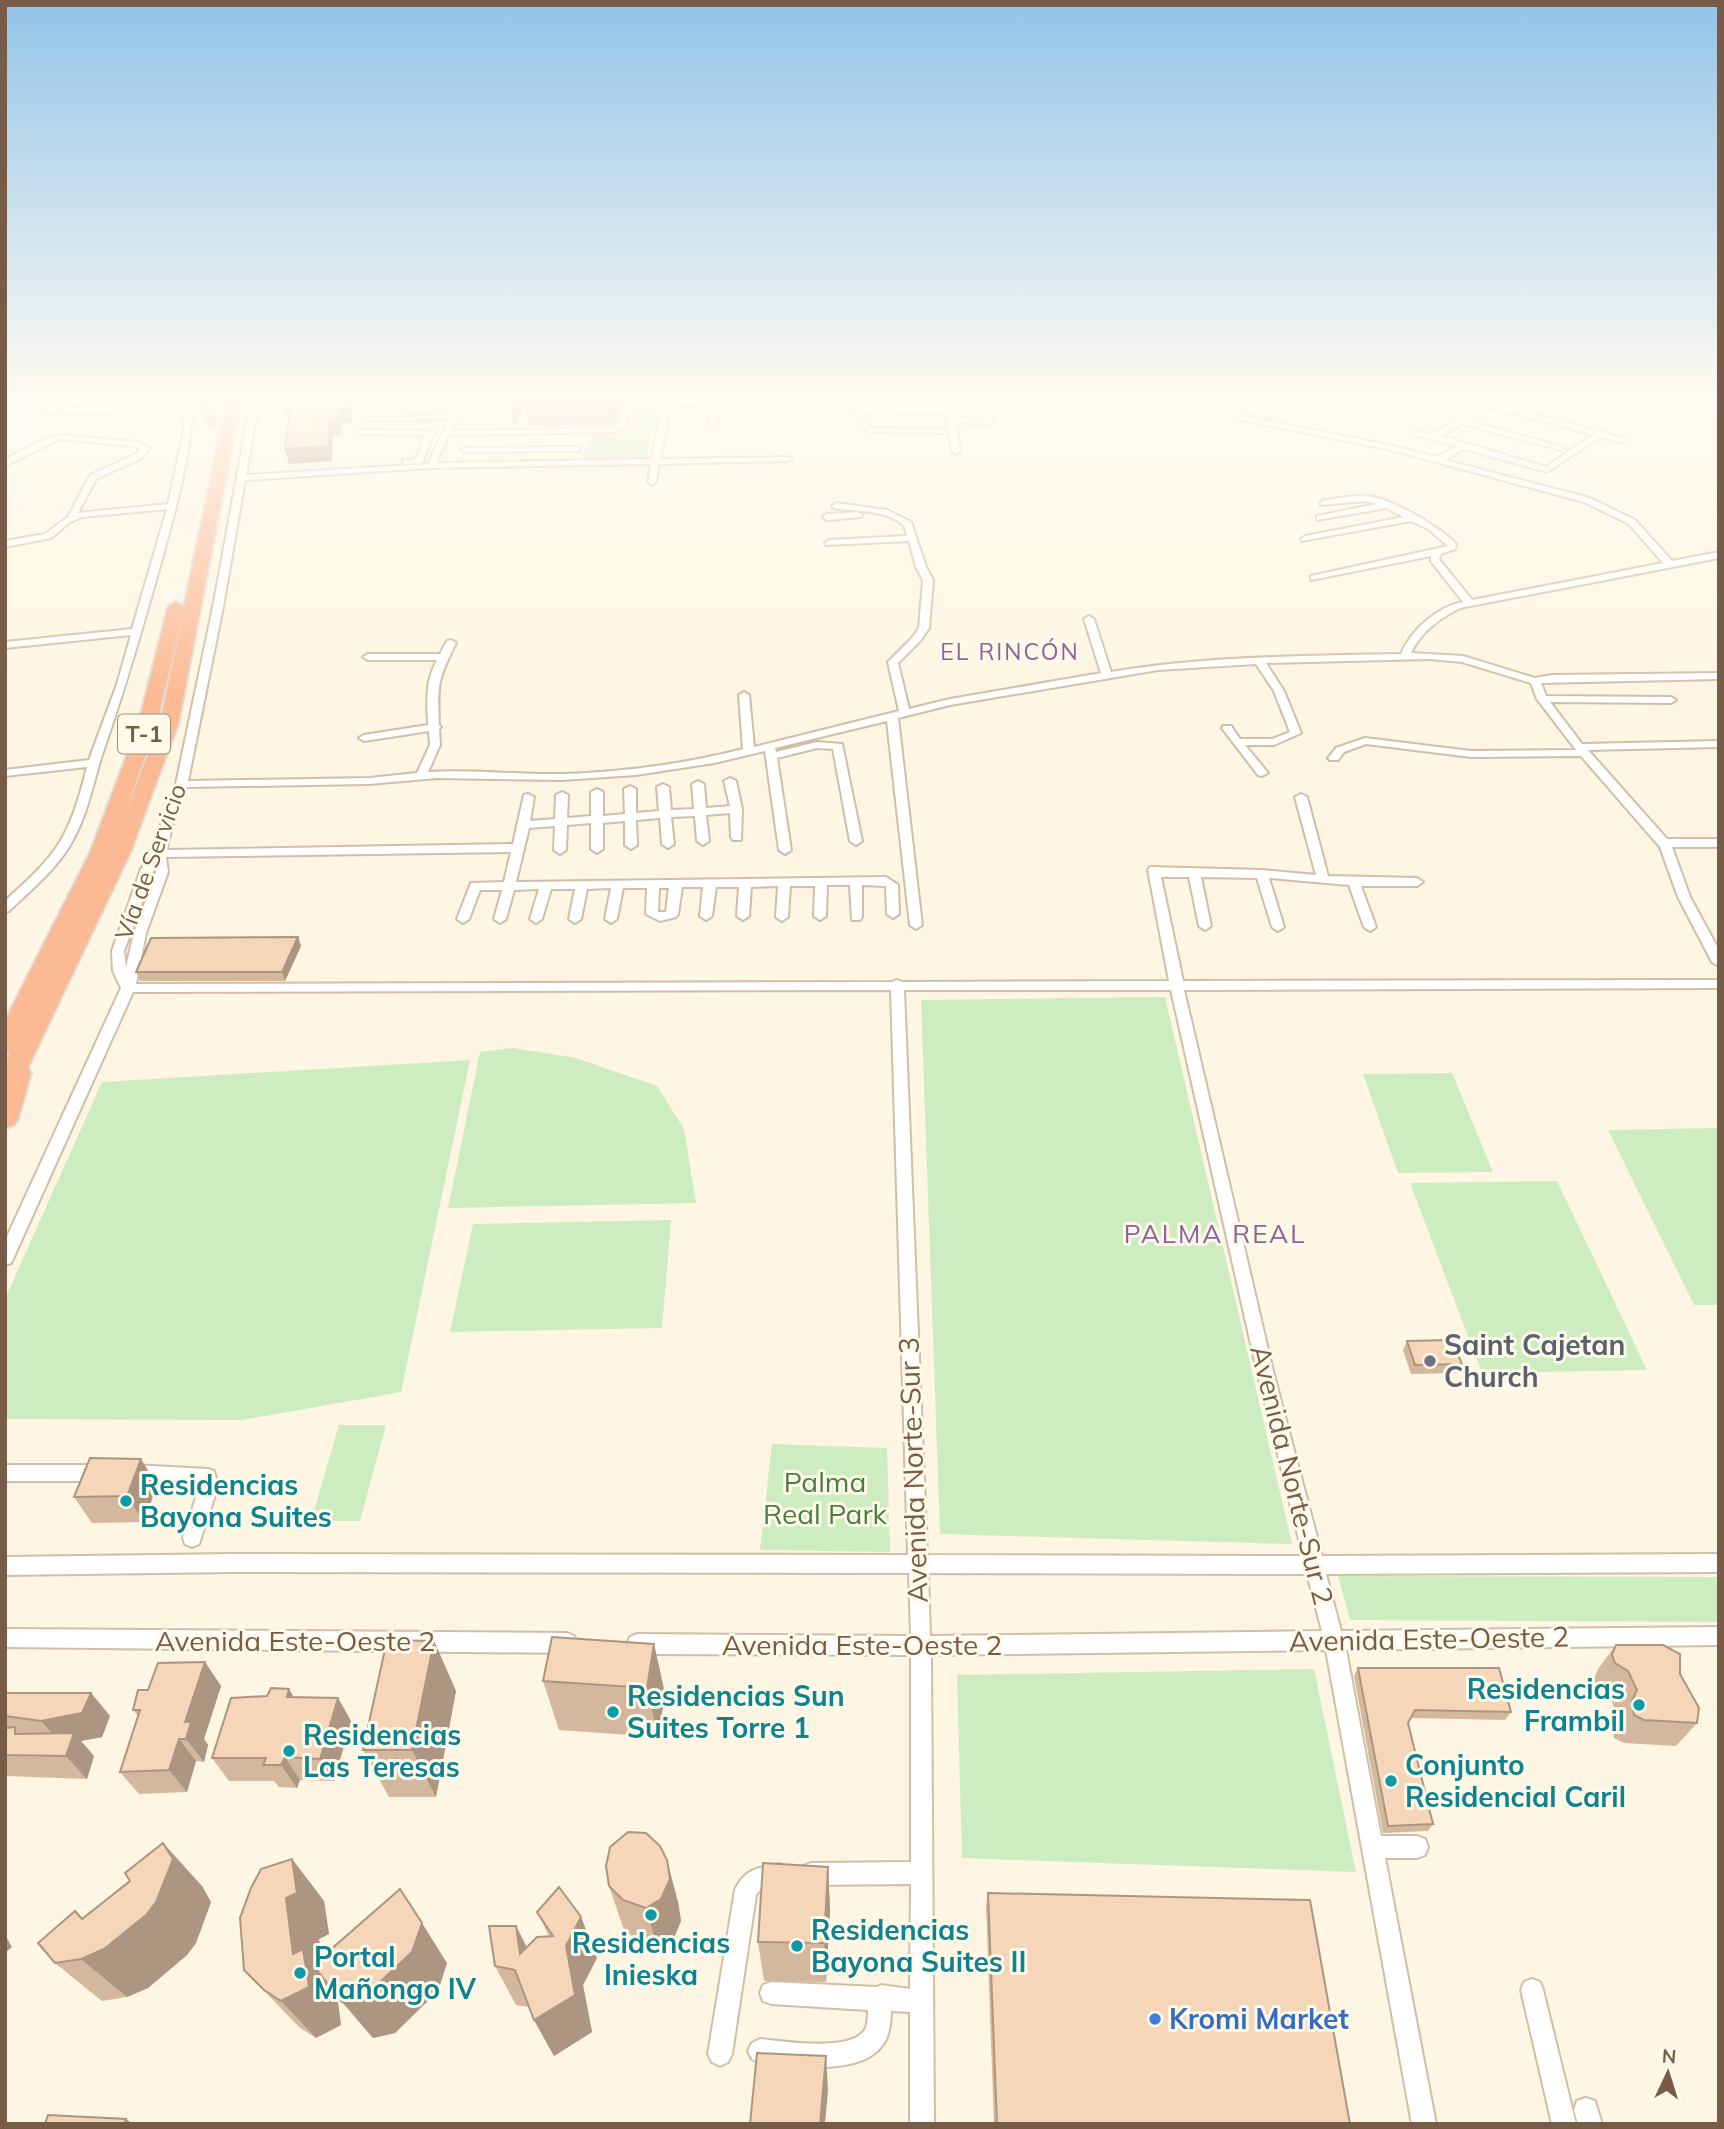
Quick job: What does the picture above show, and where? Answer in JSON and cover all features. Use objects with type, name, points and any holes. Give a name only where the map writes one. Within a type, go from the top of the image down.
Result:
[{"type":"highway","name":"T-1","points":[[5,1088],[14,1050],[120,853],[169,724],[208,499]]},
{"type":"highway","points":[[5,1119],[17,1083],[14,1050]]},
{"type":"street","points":[[5,544],[48,536],[72,517],[81,499]]},
{"type":"street","points":[[5,908],[43,872],[68,839],[86,795],[121,684],[174,499]]},
{"type":"street","name":"Vía de Servicio","points":[[128,988],[120,971],[118,951],[147,869],[159,853],[172,806],[182,784],[238,499]]},
{"type":"street","points":[[1324,503],[1355,499]]},
{"type":"street","points":[[1314,578],[1413,556],[1437,556],[1452,547],[1452,544],[1431,527],[1371,499]]},
{"type":"street","points":[[1584,499],[1610,510],[1635,525],[1670,565]]},
{"type":"street","points":[[1320,517],[1387,505]]},
{"type":"street","points":[[72,517],[172,506]]},
{"type":"street","points":[[836,506],[887,513],[908,524],[921,567],[928,580],[924,628],[917,639],[893,662],[905,713]]},
{"type":"street","points":[[827,517],[887,513]]},
{"type":"street","points":[[1305,539],[1412,518]]},
{"type":"street","points":[[829,543],[912,538]]},
{"type":"street","points":[[1405,656],[1411,643],[1451,608],[1719,555]]},
{"type":"street","points":[[1437,556],[1468,603]]},
{"type":"street","points":[[1089,619],[1107,675]]},
{"type":"street","points":[[5,645],[136,632]]},
{"type":"street","points":[[421,776],[424,765],[432,755],[436,727],[432,686],[451,643]]},
{"type":"street","points":[[771,751],[950,702],[1158,667],[1260,660],[1405,656],[1463,659],[1535,681],[1557,677],[1719,676]]},
{"type":"street","points":[[368,657],[444,657]]},
{"type":"street","points":[[1237,742],[1274,742],[1296,733],[1279,691],[1260,660]]},
{"type":"street","points":[[1535,681],[1542,699],[1582,750],[1665,846],[1684,897],[1719,962]]},
{"type":"street","points":[[744,695],[749,751]]},
{"type":"street","points":[[1542,699],[1671,700]]},
{"type":"street","points":[[892,716],[916,925]]},
{"type":"street","points":[[364,738],[436,727]]},
{"type":"street","points":[[1227,727],[1262,773]]},
{"type":"street","points":[[1334,758],[1340,750],[1365,741],[1471,754],[1719,744]]},
{"type":"street","points":[[182,784],[369,781],[437,775],[562,777],[625,773],[714,760],[749,751],[817,745],[838,746],[856,841]]},
{"type":"street","points":[[771,751],[785,850]]},
{"type":"street","points":[[432,755],[437,765],[437,775]]},
{"type":"street","points":[[5,773],[94,763]]},
{"type":"street","points":[[730,781],[736,809],[737,837]]},
{"type":"street","points":[[698,784],[703,841]]},
{"type":"street","points":[[663,787],[668,844]]},
{"type":"street","points":[[630,789],[631,845]]},
{"type":"street","points":[[597,792],[597,849]]},
{"type":"street","points":[[560,850],[562,795]]},
{"type":"street","points":[[500,919],[524,825],[528,797]]},
{"type":"street","points":[[1301,797],[1323,879]]},
{"type":"street","points":[[524,825],[736,809]]},
{"type":"street","points":[[1665,846],[1719,842]]},
{"type":"street","points":[[1665,846],[1719,850]]},
{"type":"street","points":[[5,1259],[128,988],[140,933],[162,872],[159,853],[516,848]]},
{"type":"street","name":"Avenida Norte-Sur 2","points":[[1194,876],[1155,874],[1177,986],[1265,1371],[1334,1641],[1424,2124]]},
{"type":"street","points":[[1205,926],[1194,876],[1417,882]]},
{"type":"street","points":[[1263,877],[1278,927]]},
{"type":"street","points":[[856,882],[856,916]]},
{"type":"street","points":[[463,919],[475,886],[546,885],[891,882],[893,914]]},
{"type":"street","points":[[1354,882],[1370,926]]},
{"type":"street","points":[[782,917],[784,883]]},
{"type":"street","points":[[820,916],[821,883]]},
{"type":"street","points":[[706,916],[710,884]]},
{"type":"street","points":[[743,916],[745,884]]},
{"type":"street","points":[[536,919],[546,885]]},
{"type":"street","points":[[575,919],[582,885]]},
{"type":"street","points":[[611,919],[618,885]]},
{"type":"street","points":[[653,885],[652,914],[660,917],[672,914],[676,885]]},
{"type":"street","points":[[124,930],[140,933]]},
{"type":"street","name":"Avenida Norte-Sur 3","points":[[897,984],[921,1646],[922,2124]]},
{"type":"street","points":[[128,988],[1719,984]]},
{"type":"street","points":[[5,1473],[130,1473],[208,1477],[209,1486],[192,1538]]},
{"type":"street","points":[[5,1566],[233,1563],[1719,1563]]},
{"type":"street","name":"Avenida Este-Oeste 2","points":[[621,1644],[921,1646],[1719,1636]]},
{"type":"street","name":"Avenida Este-Oeste 2","points":[[5,1639],[580,1643]]},
{"type":"street","points":[[1371,1847],[1417,1847]]},
{"type":"street","points":[[720,2054],[746,1890],[751,1883],[764,1876],[921,1872]]},
{"type":"street","points":[[1532,1990],[1564,2124]]},
{"type":"street","points":[[771,1993],[921,2001]]},
{"type":"street","points":[[760,2051],[829,2055],[856,2050],[872,2041],[878,2027],[881,1997]]},
{"type":"green space","points":[[1165,997],[1292,1544],[940,1534],[921,1000]]},
{"type":"green space","points":[[513,1048],[576,1058],[657,1086],[684,1129],[696,1203],[448,1208],[480,1052]]},
{"type":"green space","points":[[470,1060],[401,1392],[242,1420],[5,1419],[5,1299],[102,1082]]},
{"type":"green space","points":[[1452,1073],[1493,1172],[1398,1173],[1363,1074]]},
{"type":"green space","points":[[1719,1128],[1719,1305],[1694,1305],[1608,1130]]},
{"type":"green space","points":[[1557,1181],[1647,1370],[1482,1373],[1410,1183]]},
{"type":"green space","points":[[671,1220],[662,1328],[450,1332],[473,1224]]},
{"type":"green space","points":[[339,1425],[386,1425],[360,1521],[311,1521]]},
{"type":"green space","name":"Palma Real Park","points":[[772,1444],[887,1448],[890,1552],[760,1550]]},
{"type":"green space","points":[[1338,1576],[1719,1577],[1719,1622],[1350,1620]]},
{"type":"green space","points":[[1314,1669],[1356,1872],[962,1858],[957,1675]]},
{"type":"building","points":[[298,937],[282,972],[136,972],[151,938]]},
{"type":"building","points":[[1452,1340],[1462,1364],[1415,1365],[1407,1341]]},
{"type":"building","points":[[90,1458],[141,1459],[127,1496],[74,1497]]},
{"type":"building","points":[[552,1637],[654,1644],[647,1688],[543,1681]]},
{"type":"building","points":[[387,1640],[434,1641],[412,1750],[363,1750]]},
{"type":"building","points":[[1616,1645],[1663,1645],[1680,1654],[1680,1674],[1699,1708],[1697,1723],[1644,1720],[1634,1715],[1632,1701],[1637,1690],[1628,1671],[1615,1663],[1612,1655]]},
{"type":"building","points":[[205,1662],[185,1722],[191,1722],[186,1739],[179,1739],[169,1770],[120,1772],[140,1710],[133,1710],[138,1690],[148,1690],[158,1663]]},
{"type":"building","name":"Conjunto Residencial Caril","points":[[1358,1668],[1499,1668],[1511,1712],[1415,1710],[1408,1723],[1433,1824],[1388,1826]]},
{"type":"building","points":[[271,1688],[289,1689],[287,1697],[338,1698],[320,1759],[285,1757],[281,1765],[263,1765],[266,1758],[212,1758],[231,1698],[267,1696]]},
{"type":"building","points":[[5,1693],[91,1693],[82,1713],[41,1721],[5,1716]]},
{"type":"building","points":[[15,1727],[15,1734],[74,1733],[66,1756],[5,1755],[5,1728]]},
{"type":"building","points":[[628,1832],[646,1833],[660,1846],[667,1860],[670,1879],[661,1899],[646,1908],[623,1900],[609,1886],[606,1866],[610,1847]]},
{"type":"building","points":[[163,1843],[173,1859],[156,1902],[146,1915],[104,1949],[81,1959],[55,1963],[38,1943],[75,1911],[82,1919],[130,1881],[125,1873]]},
{"type":"building","points":[[292,1859],[297,1893],[286,1898],[293,1954],[303,1949],[309,1987],[281,2001],[264,1990],[244,1970],[240,1918],[261,1869]]},
{"type":"building","points":[[763,1863],[828,1867],[824,1943],[758,1942]]},
{"type":"building","points":[[559,1887],[581,1917],[566,1946],[575,1995],[534,2020],[515,1970],[495,1966],[489,1926],[516,1926],[520,1954],[537,1937],[553,1936],[537,1912]]},
{"type":"building","points":[[400,1889],[422,1923],[412,1952],[365,1996],[342,2002],[313,1965]]},
{"type":"building","name":"Kromi Market","points":[[988,1893],[1310,1900],[1350,2124],[997,2124]]},
{"type":"building","points":[[757,2053],[826,2056],[820,2124],[750,2124]]},
{"type":"building","points":[[48,2115],[126,2119],[124,2124],[45,2124]]},
{"type":"place","name":"Saint Cajetan Church","points":[[1430,1361]]},
{"type":"place","name":"Residencias Bayona Suites","points":[[126,1501]]},
{"type":"place","name":"Residencias Frambil","points":[[1639,1705]]},
{"type":"place","name":"Residencias Sun Suites Torre 1","points":[[613,1712]]},
{"type":"place","name":"Residencias Las Teresas","points":[[289,1751]]},
{"type":"place","name":"Conjunto Residencial Caril","points":[[1391,1781]]},
{"type":"place","name":"Residencias Inieska","points":[[651,1915]]},
{"type":"place","name":"Residencias Bayona Suites II","points":[[797,1946]]},
{"type":"place","name":"Portal Mañongo IV","points":[[300,1973]]},
{"type":"place","name":"Kromi Market","points":[[1155,2019]]},
{"type":"district","name":"EL RINCÓN","points":[[1010,652]]},
{"type":"district","name":"PALMA REAL","points":[[1215,1234]]}]
